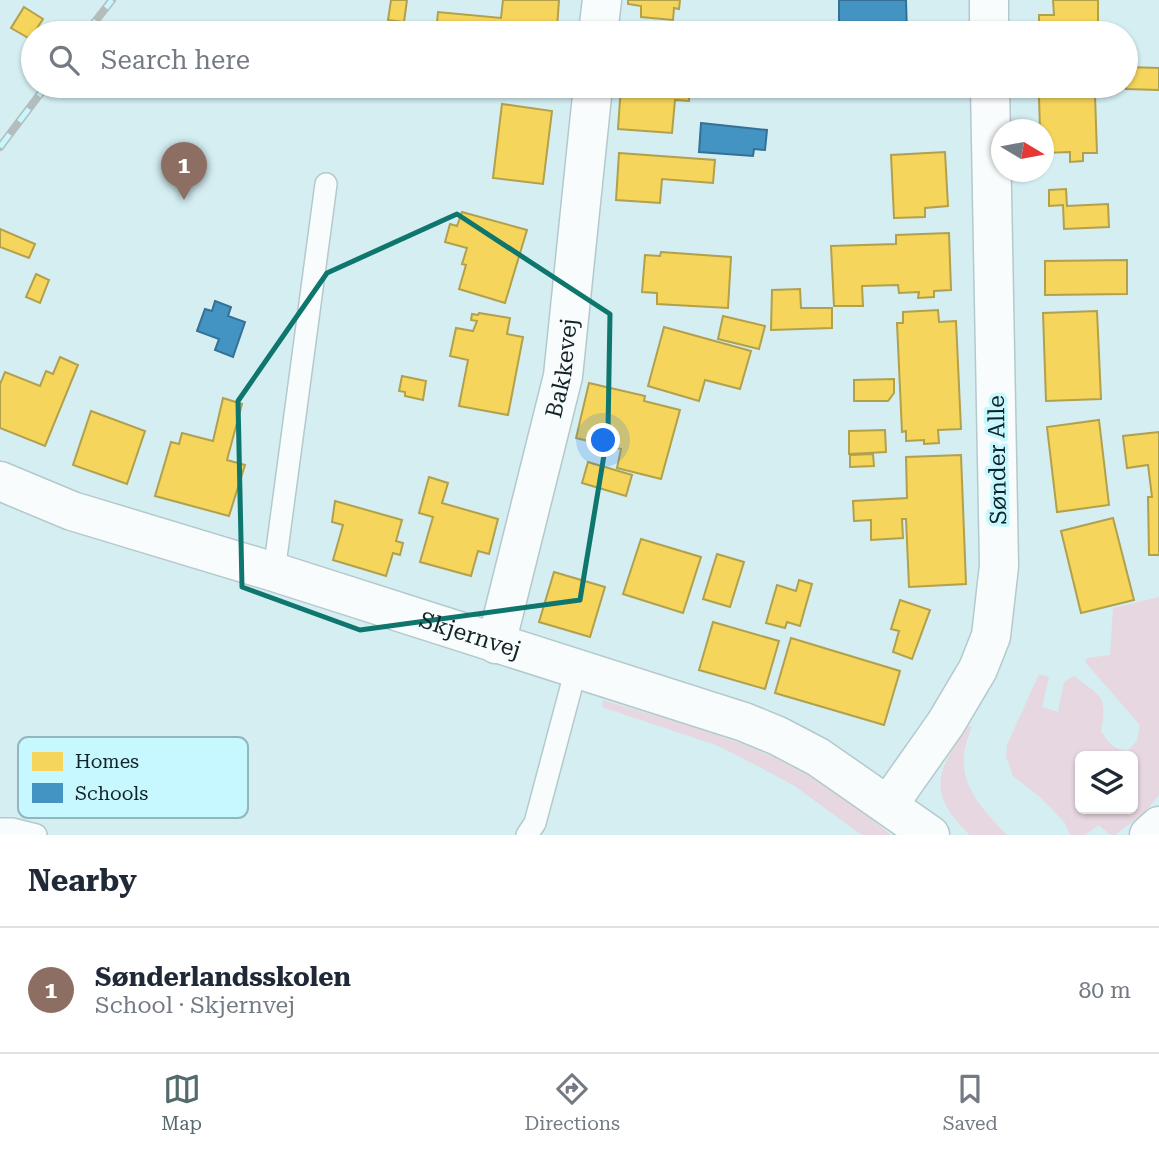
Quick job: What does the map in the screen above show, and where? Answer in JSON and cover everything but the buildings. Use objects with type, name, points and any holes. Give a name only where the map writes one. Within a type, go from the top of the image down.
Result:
[{"type":"street","points":[[599,21],[602,0]]},
{"type":"street","points":[[989,0],[989,21]]},
{"type":"street","name":"Bakkevej","points":[[496,644],[563,376],[592,98]]},
{"type":"street","name":"Sønder Alle","points":[[889,804],[946,723],[978,669],[991,636],[995,610],[999,566],[990,98]]},
{"type":"street","name":"Skjernvej","points":[[0,481],[72,511],[274,572],[744,722],[818,757],[889,804],[926,833]]},
{"type":"street","points":[[1149,835],[1159,826]]},
{"type":"lane","points":[[274,572],[326,184]]},
{"type":"lane","points":[[527,835],[535,823],[576,669]]},
{"type":"lane","points":[[0,829],[36,835]]},
{"type":"highlighted area","points":[[457,214],[610,314],[608,431],[580,600],[360,630],[242,587],[238,401],[327,273]]},
{"type":"shaded area","points":[[1159,597],[1159,795],[1145,812],[1115,835],[1110,835],[1099,825],[1085,835],[1070,835],[1065,823],[1040,797],[1013,776],[1006,757],[1007,745],[1039,674],[1049,677],[1042,707],[1058,712],[1064,682],[1074,676],[1091,688],[1103,703],[1101,731],[1115,747],[1127,751],[1137,741],[1140,725],[1085,662],[1087,658],[1110,655],[1113,608]]},
{"type":"shaded area","points":[[603,700],[706,731],[782,761],[832,790],[891,835],[862,835],[793,785],[744,759],[716,745],[602,707]]},
{"type":"shaded area","points":[[969,726],[972,727],[964,759],[969,787],[985,811],[1007,835],[970,835],[956,820],[942,794],[943,769]]},
{"type":"railway","points":[[95,21],[112,0]]},
{"type":"railway","points":[[0,147],[37,98]]},
{"type":"place","name":"Sønderlandsskolen","points":[[184,200]]}]
